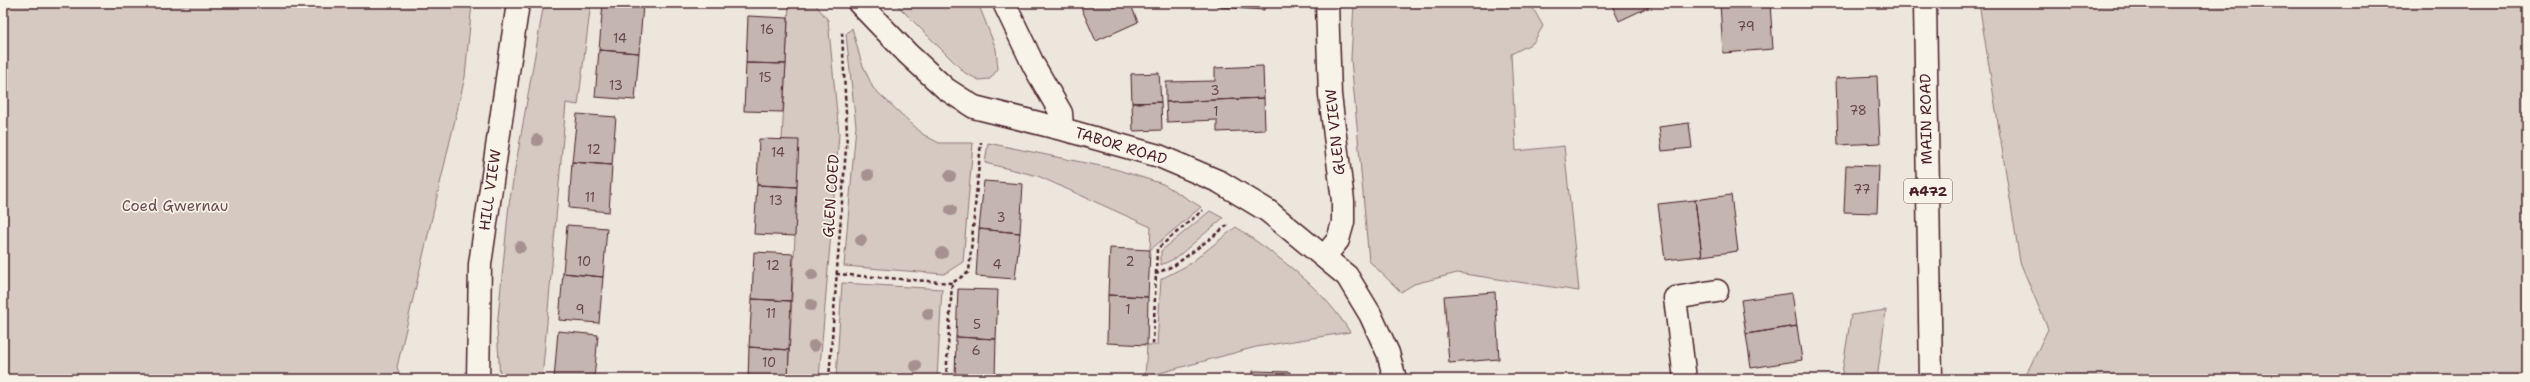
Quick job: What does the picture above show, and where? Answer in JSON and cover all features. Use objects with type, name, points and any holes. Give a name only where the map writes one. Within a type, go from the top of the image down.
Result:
[{"type":"street","name":"HILL VIEW","points":[[478,379],[480,264],[518,3]]},
{"type":"street","name":"TABOR ROAD","points":[[859,3],[908,54],[946,89],[984,111],[1062,128],[1159,156],[1220,182],[1268,211],[1325,256],[1347,276],[1370,314],[1388,353],[1395,379]]},
{"type":"street","points":[[1004,3],[1034,66],[1061,112],[1062,128]]},
{"type":"street","name":"GLEN VIEW","points":[[1325,256],[1338,240],[1343,222],[1343,201],[1330,95],[1327,3]]},
{"type":"street","name":"MAIN ROAD","points":[[1925,3],[1931,379]]},
{"type":"street","points":[[1685,379],[1675,298],[1717,291]]},
{"type":"path","name":"GLEN COED","points":[[829,379],[847,134],[842,28]]},
{"type":"path","points":[[836,274],[952,283],[969,272],[984,111]]},
{"type":"path","points":[[1153,344],[1156,249],[1208,206],[1220,182]]},
{"type":"path","points":[[1155,274],[1175,265],[1222,230]]},
{"type":"path","points":[[946,379],[952,283]]},
{"type":"green space","name":"Coed Gwernau","points":[[3,3],[472,3],[465,77],[397,367],[401,379],[3,379]]},
{"type":"green space","points":[[544,3],[591,3],[578,105],[566,103],[542,379],[500,379],[497,328],[509,204]]},
{"type":"green space","points":[[789,3],[814,3],[828,20],[839,134],[819,379],[788,379],[795,236],[782,140]]},
{"type":"green space","points":[[895,3],[978,3],[996,49],[998,69],[990,79],[979,80],[965,73]]},
{"type":"green space","points":[[1354,3],[1530,3],[1543,26],[1533,43],[1511,54],[1516,151],[1564,146],[1579,291],[1457,273],[1414,284],[1401,292],[1369,261],[1351,59]]},
{"type":"green space","points":[[1979,3],[2527,3],[2527,379],[2024,379],[2048,329],[2020,262]]},
{"type":"green space","points":[[852,28],[861,61],[873,88],[924,135],[939,143],[973,143],[963,262],[944,274],[844,266],[856,126],[846,34]]},
{"type":"green space","points":[[988,143],[1115,169],[1163,184],[1201,207],[1150,250],[1151,227],[1038,176],[985,163]]},
{"type":"green space","points":[[1210,211],[1223,218],[1176,258],[1161,265],[1161,251]]},
{"type":"green space","points":[[1236,227],[1299,274],[1326,301],[1350,332],[1256,347],[1145,377],[1147,345],[1157,345],[1161,279],[1188,265]]},
{"type":"green space","points":[[842,283],[942,289],[937,379],[836,379]]},
{"type":"green space","points":[[1886,310],[1877,379],[1841,379],[1851,315]]},
{"type":"building","points":[[603,3],[643,5],[639,53],[599,50]]},
{"type":"building","points":[[1079,3],[1130,3],[1138,22],[1096,41]]},
{"type":"building","points":[[1218,3],[1265,3],[1264,10],[1218,7]]},
{"type":"building","points":[[1611,3],[1657,3],[1619,21]]},
{"type":"building","points":[[1720,3],[1770,3],[1773,49],[1723,53]]},
{"type":"building","points":[[748,16],[788,18],[786,64],[746,63]]},
{"type":"building","points":[[599,50],[639,53],[635,100],[595,97]]},
{"type":"building","points":[[746,63],[786,64],[783,112],[744,111]]},
{"type":"building","points":[[1263,66],[1264,98],[1166,102],[1166,82],[1215,81],[1215,68]]},
{"type":"building","points":[[1159,73],[1161,102],[1132,103],[1131,74]]},
{"type":"building","points":[[1877,76],[1880,143],[1838,145],[1836,78]]},
{"type":"building","points":[[1264,98],[1265,130],[1217,132],[1217,120],[1167,122],[1166,102]]},
{"type":"building","points":[[1161,102],[1162,130],[1133,131],[1132,103]]},
{"type":"building","points":[[577,114],[616,117],[612,165],[572,162]]},
{"type":"building","points":[[1689,123],[1692,148],[1662,151],[1659,127]]},
{"type":"building","points":[[759,139],[799,140],[797,187],[757,185]]},
{"type":"building","points":[[572,162],[612,165],[609,212],[569,208]]},
{"type":"building","points":[[1846,165],[1879,166],[1877,213],[1844,212]]},
{"type":"building","points":[[984,181],[1023,184],[1020,233],[979,229]]},
{"type":"building","points":[[757,185],[797,187],[795,236],[754,234]]},
{"type":"building","points":[[1731,195],[1738,251],[1702,256],[1695,200]]},
{"type":"building","points":[[1695,200],[1702,256],[1665,260],[1658,204]]},
{"type":"building","points":[[567,225],[607,228],[603,277],[563,273]]},
{"type":"building","points":[[979,229],[1020,233],[1015,279],[976,276]]},
{"type":"building","points":[[1110,248],[1150,250],[1148,297],[1108,295]]},
{"type":"building","points":[[754,252],[793,254],[791,301],[752,299]]},
{"type":"building","points":[[563,273],[603,277],[599,323],[559,320]]},
{"type":"building","points":[[958,289],[998,290],[996,339],[956,337]]},
{"type":"building","points":[[1495,292],[1499,359],[1449,363],[1444,296]]},
{"type":"building","points":[[1792,293],[1797,326],[1746,334],[1741,300]]},
{"type":"building","points":[[1108,295],[1148,297],[1147,345],[1107,343]]},
{"type":"building","points":[[752,299],[791,301],[789,350],[749,347]]},
{"type":"building","points":[[1797,326],[1802,360],[1751,368],[1746,334]]},
{"type":"building","points":[[558,331],[598,335],[594,379],[554,379]]},
{"type":"building","points":[[956,337],[996,339],[995,379],[955,379]]},
{"type":"building","points":[[749,347],[789,350],[788,379],[748,379]]},
{"type":"building","points":[[1253,371],[1290,372],[1290,379],[1253,379]]}]
